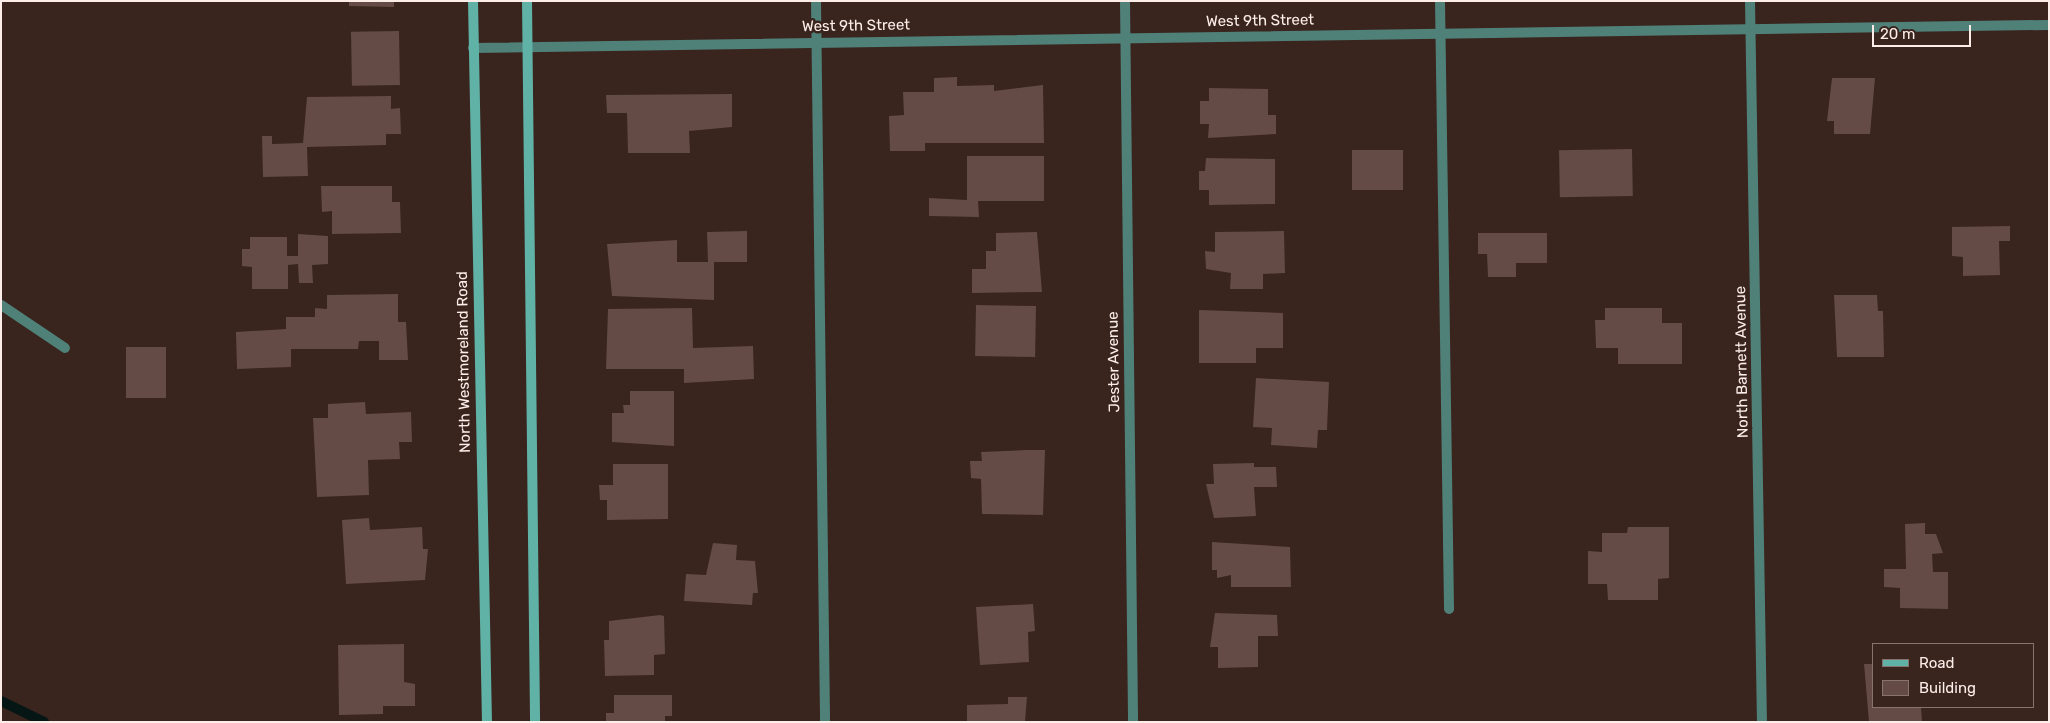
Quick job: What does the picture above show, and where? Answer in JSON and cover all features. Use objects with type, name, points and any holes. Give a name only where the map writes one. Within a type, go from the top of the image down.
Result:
[{"type":"main road","name":"North Westmoreland Road","points":[[472,1],[487,722]]},
{"type":"main road","points":[[526,1],[535,722]]},
{"type":"street","points":[[816,1],[825,722]]},
{"type":"street","name":"Jester Avenue","points":[[1125,1],[1133,722]]},
{"type":"street","points":[[1440,1],[1449,608]]},
{"type":"street","name":"North Barnett Avenue","points":[[1750,1],[1762,722]]},
{"type":"street","name":"West 9th Street","points":[[473,48],[1750,27],[2049,25]]},
{"type":"street","points":[[1,305],[65,348]]},
{"type":"building","points":[[349,1],[394,1],[394,7],[349,6]]},
{"type":"building","points":[[399,31],[400,85],[352,86],[351,32]]},
{"type":"building","points":[[957,77],[957,86],[994,85],[994,91],[1043,85],[1044,143],[925,143],[925,151],[890,151],[889,116],[904,115],[903,92],[934,92],[934,78]]},
{"type":"building","points":[[1832,78],[1875,78],[1870,134],[1834,134],[1834,121],[1827,121]]},
{"type":"building","points":[[1209,88],[1268,89],[1268,115],[1276,115],[1276,134],[1208,138],[1209,124],[1200,124],[1200,101],[1209,101]]},
{"type":"building","points":[[732,94],[732,127],[689,131],[690,153],[628,153],[627,113],[607,113],[606,95]]},
{"type":"building","points":[[391,96],[391,109],[400,108],[401,134],[386,134],[386,145],[307,147],[308,176],[263,177],[262,136],[272,136],[272,144],[303,143],[307,97]]},
{"type":"building","points":[[1632,149],[1633,196],[1560,197],[1559,150]]},
{"type":"building","points":[[1352,150],[1403,150],[1403,190],[1352,190]]},
{"type":"building","points":[[967,156],[1044,156],[1044,201],[978,201],[979,217],[929,216],[929,198],[967,200]]},
{"type":"building","points":[[1206,158],[1275,159],[1275,204],[1209,205],[1209,190],[1199,190],[1199,171],[1205,171]]},
{"type":"building","points":[[321,186],[392,186],[392,202],[400,202],[401,233],[332,234],[332,211],[322,212]]},
{"type":"building","points":[[2010,226],[2010,241],[1999,241],[2000,275],[1963,276],[1963,257],[1952,256],[1952,227]]},
{"type":"building","points":[[747,231],[747,262],[714,262],[714,300],[612,296],[607,244],[677,240],[677,262],[708,262],[707,232]]},
{"type":"building","points":[[1284,231],[1285,273],[1263,274],[1263,289],[1230,289],[1231,273],[1206,269],[1205,251],[1215,252],[1215,232]]},
{"type":"building","points":[[1037,232],[1042,292],[972,293],[972,269],[986,269],[986,251],[996,251],[996,233]]},
{"type":"building","points":[[1478,233],[1547,233],[1547,263],[1516,263],[1516,277],[1488,277],[1487,254],[1478,254]]},
{"type":"building","points":[[298,234],[328,236],[328,264],[312,265],[313,283],[299,283],[298,264],[288,265],[288,289],[252,289],[252,267],[242,266],[242,249],[250,249],[250,237],[287,237],[287,256],[298,256]]},
{"type":"building","points":[[398,294],[398,322],[406,322],[408,360],[379,360],[379,341],[359,341],[358,349],[291,349],[291,367],[237,369],[236,332],[286,329],[286,317],[315,317],[315,308],[327,309],[327,295]]},
{"type":"building","points":[[1834,295],[1877,295],[1878,311],[1883,311],[1884,357],[1837,357]]},
{"type":"building","points":[[976,305],[1036,306],[1035,357],[975,356]]},
{"type":"building","points":[[692,308],[693,348],[753,346],[754,379],[684,383],[684,369],[606,369],[608,309]]},
{"type":"building","points":[[1605,308],[1662,308],[1662,323],[1682,323],[1682,364],[1618,364],[1618,348],[1596,348],[1595,320],[1605,320]]},
{"type":"building","points":[[1199,310],[1283,313],[1283,348],[1256,348],[1256,363],[1199,363]]},
{"type":"building","points":[[126,347],[166,347],[166,398],[126,398]]},
{"type":"building","points":[[1256,378],[1329,382],[1327,430],[1318,430],[1317,448],[1271,445],[1272,428],[1253,427]]},
{"type":"building","points":[[630,391],[674,391],[674,446],[612,442],[612,413],[624,413],[623,405],[630,405]]},
{"type":"building","points":[[365,402],[366,414],[411,412],[412,442],[399,442],[400,459],[368,460],[369,495],[317,497],[313,418],[328,418],[328,404]]},
{"type":"building","points":[[1045,450],[1043,515],[982,514],[981,479],[971,478],[970,461],[982,461],[981,452]]},
{"type":"building","points":[[1254,463],[1254,467],[1276,467],[1277,487],[1254,487],[1256,516],[1214,518],[1206,484],[1214,484],[1213,464]]},
{"type":"building","points":[[613,464],[668,464],[668,519],[607,520],[607,500],[600,500],[599,485],[613,485]]},
{"type":"building","points":[[369,518],[370,530],[422,527],[423,549],[428,549],[425,580],[346,584],[342,520]]},
{"type":"building","points":[[1925,523],[1925,534],[1936,534],[1943,553],[1932,554],[1933,572],[1948,572],[1948,609],[1900,608],[1900,588],[1884,587],[1884,569],[1906,569],[1905,524]]},
{"type":"building","points":[[1628,527],[1669,527],[1669,578],[1658,579],[1658,600],[1608,600],[1607,584],[1588,584],[1588,551],[1602,552],[1602,533],[1627,533]]},
{"type":"building","points":[[1212,542],[1290,547],[1291,587],[1231,587],[1231,575],[1217,578],[1217,570],[1212,570]]},
{"type":"building","points":[[713,543],[737,545],[736,560],[755,561],[758,593],[753,593],[752,605],[684,601],[686,574],[706,575]]},
{"type":"building","points":[[1033,604],[1035,631],[1028,632],[1029,662],[980,665],[976,607]]},
{"type":"building","points":[[1215,613],[1277,615],[1278,636],[1258,636],[1258,667],[1218,668],[1218,647],[1210,647]]},
{"type":"building","points":[[664,616],[665,654],[654,655],[654,675],[605,676],[604,640],[609,640],[609,621]]},
{"type":"building","points":[[404,644],[404,682],[415,684],[415,706],[383,706],[383,714],[339,715],[338,645]]},
{"type":"building","points":[[1864,664],[1872,664],[1872,708],[1921,708],[1922,722],[1869,722]]},
{"type":"building","points":[[614,695],[672,695],[672,716],[665,716],[665,722],[606,722],[606,713],[614,713]]},
{"type":"building","points":[[1008,697],[1027,697],[1025,722],[967,722],[967,705],[1008,704]]},
{"type":"waterway","points":[[1,701],[44,722]]}]
